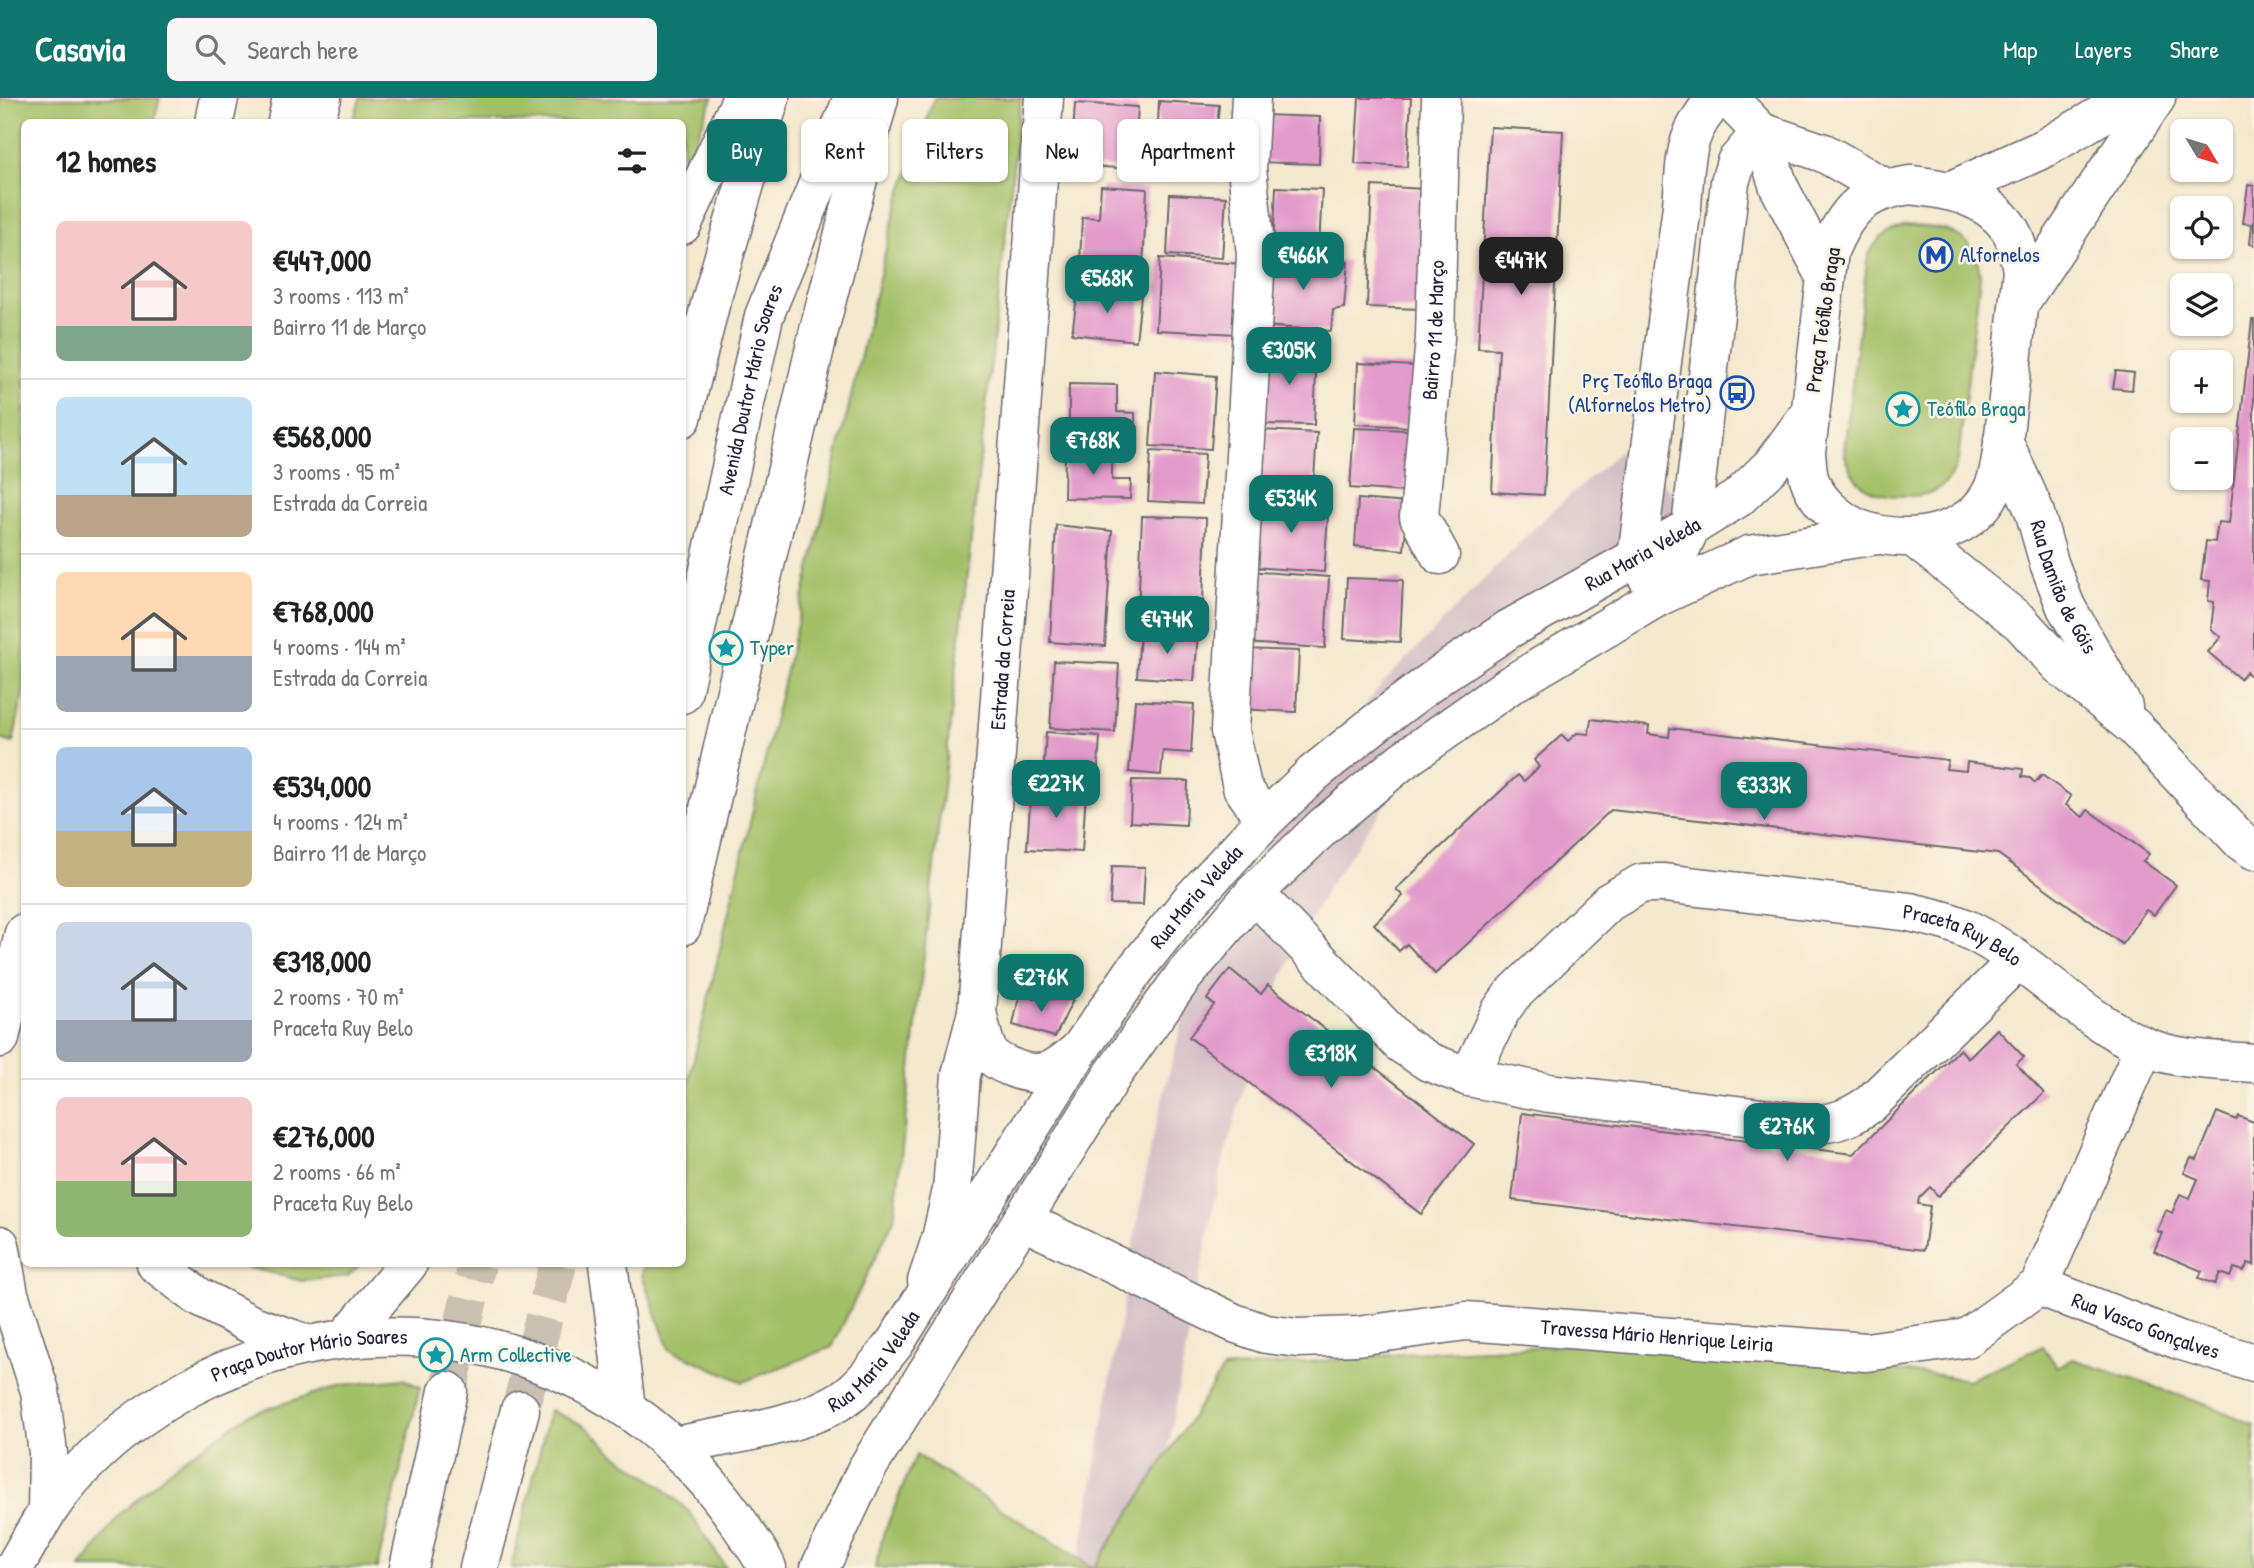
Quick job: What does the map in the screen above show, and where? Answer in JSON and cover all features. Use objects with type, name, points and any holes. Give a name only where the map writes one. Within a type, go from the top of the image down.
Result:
[{"type":"main road","points":[[200,119],[203,98]]},
{"type":"main road","points":[[215,119],[219,98]]},
{"type":"main road","points":[[287,119],[292,98]]},
{"type":"main road","points":[[315,119],[323,98]]},
{"type":"main road","points":[[686,217],[742,98]]},
{"type":"main road","points":[[686,402],[711,301],[770,98]]},
{"type":"main road","name":"Avenida Doutor Mário Soares","points":[[686,676],[764,316],[853,98]]},
{"type":"main road","points":[[686,909],[820,326],[879,98]]},
{"type":"main road","name":"Estrada da Correia","points":[[922,1299],[941,1239],[952,1190],[961,1075],[977,1012],[1044,98]]},
{"type":"main road","points":[[1251,98],[1247,169],[1256,255],[1230,731],[1242,787],[1265,820]]},
{"type":"main road","name":"Bairro 11 de Março","points":[[1440,555],[1419,517],[1435,338],[1441,98]]},
{"type":"main road","points":[[1658,597],[1637,557],[1679,233],[1687,148],[1694,127],[1717,98]]},
{"type":"main road","points":[[1728,98],[1761,132],[1779,187],[1825,275]]},
{"type":"main road","points":[[1952,190],[2045,148],[2130,98]]},
{"type":"main road","points":[[2018,306],[2156,98]]},
{"type":"main road","points":[[1658,597],[1691,527],[1730,182],[1737,162],[1761,132]]},
{"type":"main road","points":[[1761,132],[1824,153],[1887,189]]},
{"type":"main road","name":"Praça Teófilo Braga","points":[[1910,186],[1952,190],[1984,205],[2009,228],[2022,270],[1996,481],[1985,500],[1964,522],[1938,534],[1914,538],[1877,535],[1848,524],[1832,512],[1809,480],[1806,452],[1829,251],[1839,226],[1852,209],[1870,196],[1887,189],[1910,186]]},
{"type":"main road","name":"Rua Maria Veleda","points":[[676,1446],[783,1422],[822,1410],[845,1398],[871,1373],[895,1343],[1080,1049],[1135,970],[1191,900],[1265,820],[1314,773],[1443,673],[1509,629],[1691,527],[1748,489],[1771,466],[1810,413]]},
{"type":"main road","name":"Rua Damião de Góis","points":[[2003,440],[2034,510],[2049,563],[2066,607],[2134,727]]},
{"type":"main road","name":"Rua Maria Veleda","points":[[820,1568],[866,1470],[1122,1062],[1183,977],[1254,893],[1325,825],[1402,761],[1510,685],[1658,597],[1749,555],[1877,535]]},
{"type":"main road","name":"Rua Damião de Góis","points":[[1914,538],[2021,623],[2059,665],[2134,727],[2242,842],[2254,850]]},
{"type":"main road","name":"Praceta Ruy Belo","points":[[1642,883],[1664,883],[1910,912],[1943,919],[1972,932],[2017,961],[1870,1104],[1848,1119],[1828,1124],[1549,1093],[1469,1077],[1500,1012],[1512,995],[1609,902],[1642,883]]},
{"type":"main road","points":[[1254,893],[1400,1043],[1429,1062],[1469,1077]]},
{"type":"main road","points":[[0,1038],[21,946]]},
{"type":"main road","points":[[2017,961],[2110,1027],[2144,1046],[2176,1056],[2254,1063]]},
{"type":"main road","points":[[977,1012],[988,1051],[1001,1064],[1021,1072],[1038,1075],[1059,1068],[1080,1049]]},
{"type":"main road","points":[[2039,1286],[2144,1046]]},
{"type":"main road","name":"Travessa Mário Henrique Leiria","points":[[1022,1220],[1234,1323],[1266,1334],[1298,1338],[1357,1336],[1466,1321],[1866,1352],[1967,1338],[2039,1286]]},
{"type":"main road","points":[[0,1245],[9,1294],[40,1391],[48,1453],[47,1510]]},
{"type":"main road","points":[[160,1267],[199,1297],[251,1325],[307,1344]]},
{"type":"main road","points":[[346,1338],[405,1267]]},
{"type":"main road","points":[[608,1267],[626,1408]]},
{"type":"main road","name":"Rua Vasco Gonçalves","points":[[2039,1286],[2179,1340],[2254,1363]]},
{"type":"main road","name":"Praça Doutor Mário Soares","points":[[14,1568],[47,1510],[81,1469],[110,1442],[162,1402],[208,1377],[256,1358],[307,1344],[346,1338],[405,1336],[475,1345],[521,1357],[575,1378],[626,1408],[676,1446],[725,1500],[767,1568]]},
{"type":"main road","points":[[409,1568],[448,1391]]},
{"type":"main road","points":[[479,1568],[520,1410]]},
{"type":"shaded area","points":[[1632,441],[1681,506],[1643,534],[1545,623],[1491,679],[1393,793],[1329,886],[1302,935],[1276,991],[1255,1048],[1221,1169],[1181,1374],[1149,1568],[1078,1568],[1150,1148],[1181,1027],[1205,965],[1232,907],[1263,848],[1332,745],[1384,682],[1542,520]]},
{"type":"green space","points":[[0,98],[160,98],[155,119],[21,119],[21,704],[13,743],[0,739]]},
{"type":"green space","points":[[360,98],[713,98],[686,163],[686,119],[354,119]]},
{"type":"green space","points":[[934,98],[1021,98],[894,1219],[832,1347],[743,1382],[669,1349],[642,1275],[644,1267],[686,1267],[686,1092],[895,211],[905,182],[1008,182],[1008,119],[927,119]]},
{"type":"green space","points":[[1906,226],[1933,227],[1965,240],[1977,261],[1980,276],[1958,461],[1944,485],[1930,493],[1903,496],[1881,494],[1863,486],[1851,472],[1844,450],[1867,261],[1873,247],[1881,238]]},
{"type":"green space","points":[[247,1267],[358,1267],[348,1276],[302,1281]]},
{"type":"green space","points":[[1601,1344],[1939,1375],[1968,1380],[2043,1346],[2057,1367],[2073,1359],[2213,1407],[2254,1425],[2254,1568],[1094,1568],[1223,1369],[1439,1351]]},
{"type":"green space","points":[[403,1379],[420,1387],[377,1568],[81,1568],[120,1514],[179,1462],[250,1414],[342,1385]]},
{"type":"green space","points":[[550,1410],[585,1426],[614,1453],[661,1486],[689,1512],[726,1568],[511,1568]]},
{"type":"green space","points":[[916,1455],[1094,1568],[875,1568],[883,1535]]},
{"type":"building","points":[[1359,98],[1411,98],[1407,167],[1355,164]]},
{"type":"building","points":[[1159,101],[1219,105],[1218,119],[1158,119]]},
{"type":"building","points":[[1075,103],[1138,107],[1137,119],[1117,119],[1117,168],[1103,167],[1103,119],[1074,119]]},
{"type":"building","points":[[1259,115],[1320,117],[1319,164],[1259,162]]},
{"type":"building","points":[[1490,127],[1563,131],[1544,495],[1492,492],[1499,349],[1478,348]]},
{"type":"building","points":[[2248,185],[2254,186],[2254,245],[2250,244],[2252,224],[2243,223]]},
{"type":"building","points":[[1101,186],[1147,189],[1143,267],[1080,263],[1082,217],[1099,218]]},
{"type":"building","points":[[1372,186],[1425,189],[1420,309],[1367,307]]},
{"type":"building","points":[[1276,187],[1322,189],[1319,249],[1273,247]]},
{"type":"building","points":[[1170,194],[1226,197],[1222,258],[1167,255]]},
{"type":"building","points":[[1266,255],[1348,261],[1344,308],[1333,310],[1331,331],[1261,326]]},
{"type":"building","points":[[1160,258],[1243,264],[1238,334],[1156,330]]},
{"type":"building","points":[[1078,289],[1141,296],[1136,341],[1072,334]]},
{"type":"building","points":[[2254,320],[2254,679],[2246,672],[2240,679],[2208,652],[2221,637],[2211,629],[2214,602],[2208,601],[2210,581],[2201,580],[2206,541],[2215,542],[2218,522],[2229,523]]},
{"type":"building","points":[[1263,348],[1317,350],[1314,425],[1261,424]]},
{"type":"building","points":[[1358,363],[1414,366],[1410,427],[1355,424]]},
{"type":"building","points":[[1155,371],[1216,376],[1211,449],[1150,446]]},
{"type":"building","points":[[2116,371],[2134,373],[2132,390],[2113,388]]},
{"type":"building","points":[[1069,384],[1117,385],[1117,412],[1135,413],[1135,431],[1069,430]]},
{"type":"building","points":[[1354,428],[1409,430],[1405,492],[1350,488]]},
{"type":"building","points":[[1261,430],[1317,433],[1313,494],[1258,491]]},
{"type":"building","points":[[1065,451],[1112,452],[1112,480],[1131,480],[1130,499],[1064,498]]},
{"type":"building","points":[[1151,451],[1205,454],[1202,504],[1148,501]]},
{"type":"building","points":[[1258,498],[1329,503],[1324,572],[1253,567]]},
{"type":"building","points":[[1358,499],[1408,503],[1404,550],[1355,546]]},
{"type":"building","points":[[1142,516],[1206,518],[1203,603],[1165,601],[1164,615],[1138,614]]},
{"type":"building","points":[[1056,525],[1112,531],[1105,646],[1050,642]]},
{"type":"building","points":[[1247,571],[1329,577],[1325,648],[1242,643]]},
{"type":"building","points":[[1347,578],[1403,580],[1400,642],[1344,639]]},
{"type":"building","points":[[1140,631],[1198,635],[1194,681],[1137,677]]},
{"type":"building","points":[[1243,649],[1299,651],[1296,712],[1240,709]]},
{"type":"building","points":[[1054,661],[1119,664],[1115,732],[1050,728]]},
{"type":"building","points":[[1135,700],[1194,704],[1191,753],[1163,751],[1161,775],[1129,772]]},
{"type":"building","points":[[1591,719],[1649,726],[1648,734],[1669,737],[1670,728],[1948,760],[1946,769],[1966,771],[1967,762],[2023,769],[2022,777],[2030,778],[2035,783],[2042,775],[2071,796],[2066,805],[2083,817],[2088,810],[2149,854],[2143,861],[2176,885],[2154,915],[2146,910],[2122,944],[1998,854],[1611,810],[1435,974],[1407,944],[1399,951],[1374,924],[1403,896],[1396,889],[1518,775],[1524,781],[1539,767],[1534,760],[1562,735],[1568,741],[1577,733],[1589,734]]},
{"type":"building","points":[[1046,732],[1100,736],[1097,782],[1043,778]]},
{"type":"building","points":[[1132,780],[1188,781],[1186,825],[1130,822]]},
{"type":"building","points":[[1031,788],[1086,792],[1082,852],[1027,849]]},
{"type":"building","points":[[1112,866],[1145,867],[1143,905],[1110,904]]},
{"type":"building","points":[[1230,969],[1261,994],[1268,985],[1474,1144],[1421,1214],[1189,1037],[1214,1005],[1207,999]]},
{"type":"building","points":[[1019,997],[1073,1000],[1055,1037],[1013,1025]]},
{"type":"building","points":[[1997,1029],[2024,1057],[2016,1064],[2044,1093],[1938,1196],[1930,1187],[1919,1198],[1918,1204],[1930,1206],[1924,1250],[1512,1200],[1522,1113],[1853,1154],[1960,1049],[1968,1058]]},
{"type":"building","points":[[2217,1112],[2236,1120],[2238,1116],[2254,1122],[2254,1265],[2248,1263],[2244,1271],[2234,1268],[2230,1277],[2220,1273],[2215,1284],[2199,1278],[2202,1271],[2154,1251],[2162,1233],[2157,1231],[2166,1210],[2172,1213],[2180,1194],[2190,1198],[2198,1179],[2184,1173],[2191,1158],[2197,1160]]},
{"type":"tunnel","points":[[448,1391],[476,1267]]},
{"type":"tunnel","points":[[520,1410],[557,1267]]},
{"type":"place","name":"Alfornelos","points":[[1936,255]]},
{"type":"place","name":"Prç Teófilo Braga (Alfornelos Metro)","points":[[1737,393]]},
{"type":"place","name":"Teófilo Braga","points":[[1903,409]]},
{"type":"place","name":"Typer","points":[[726,648]]},
{"type":"place","name":"Arm Collective","points":[[436,1355]]}]
